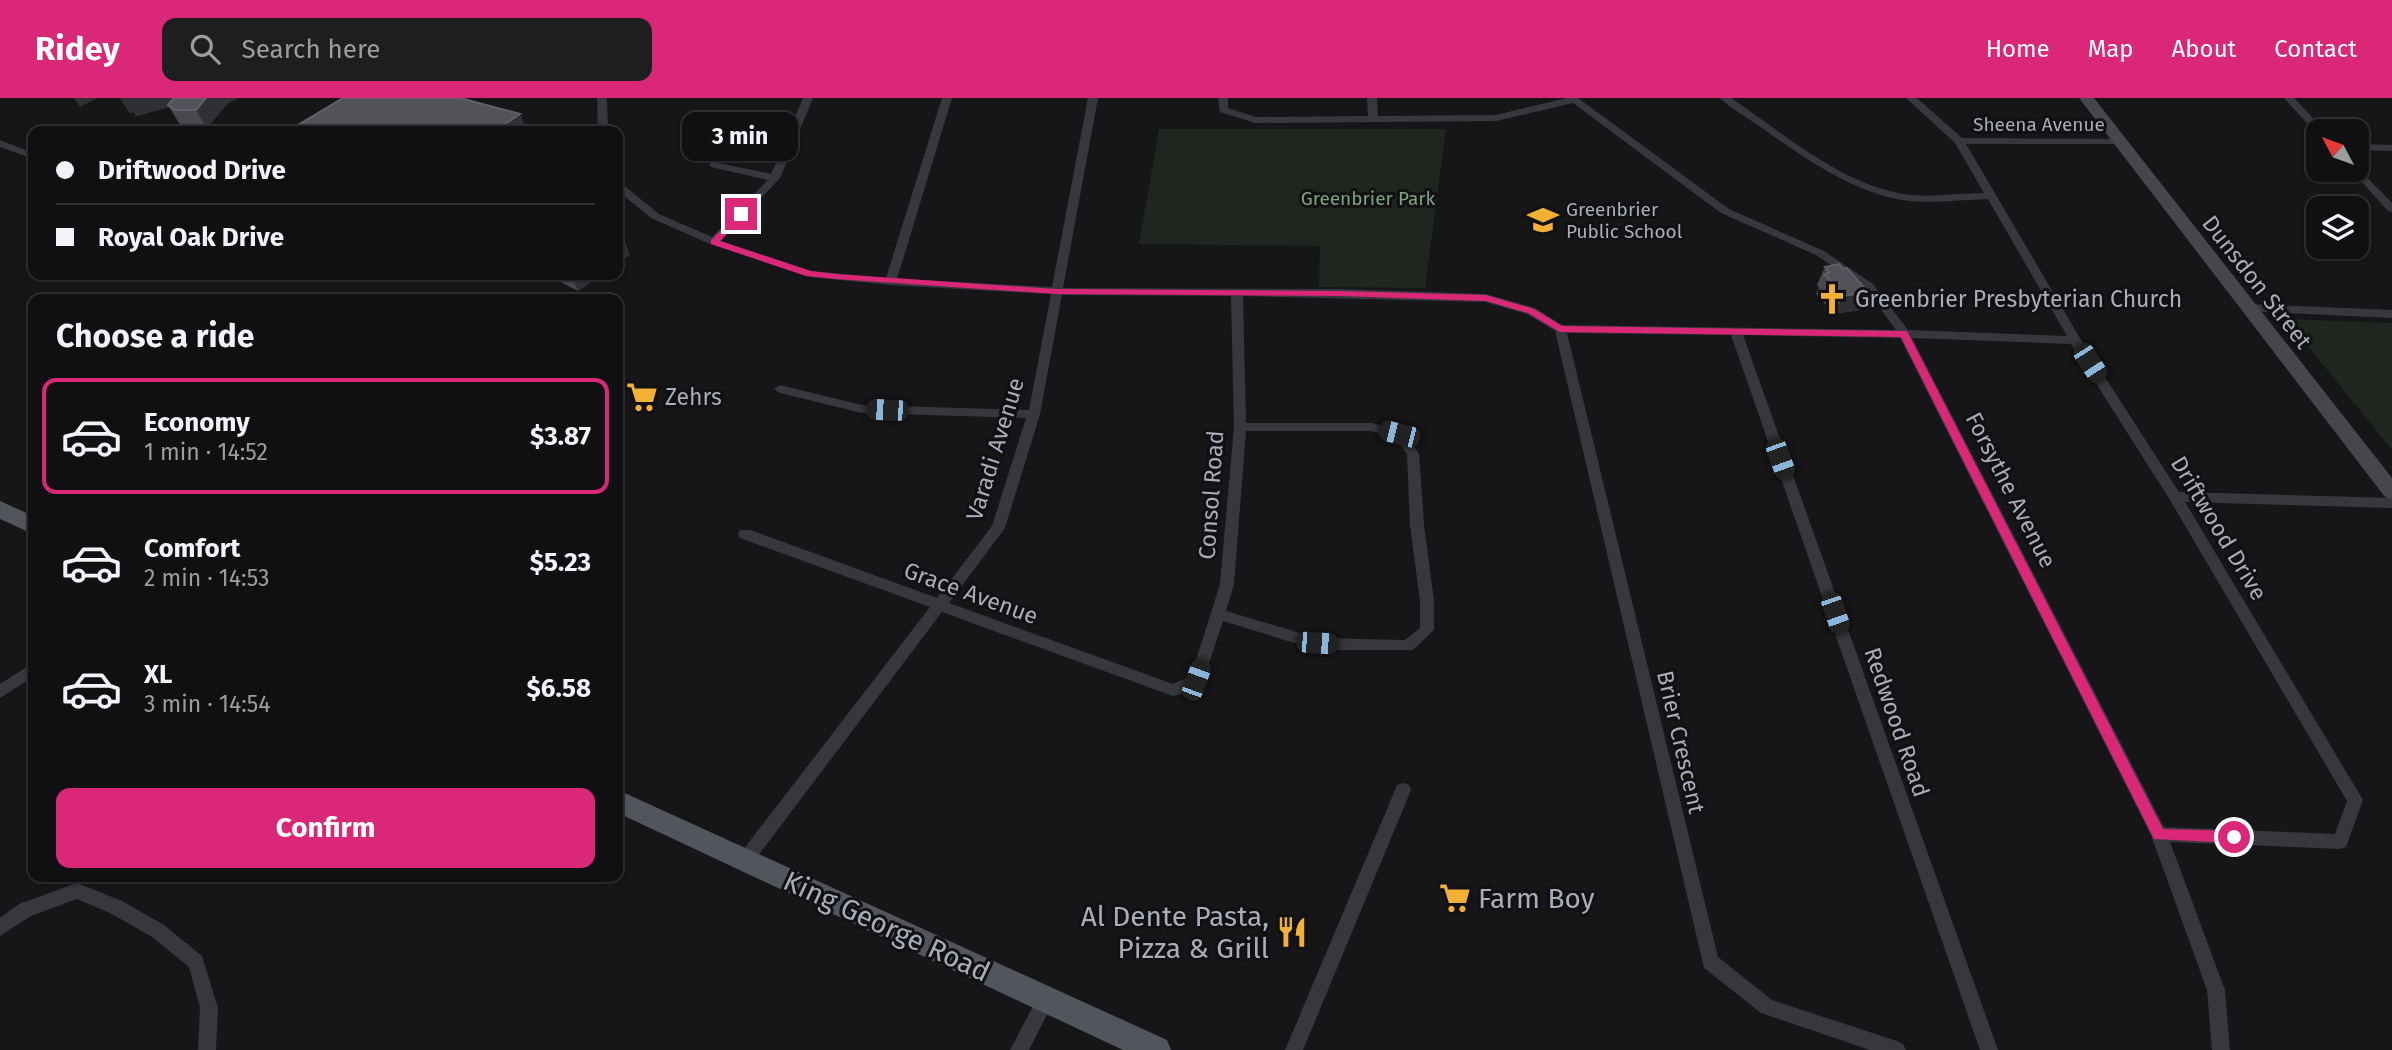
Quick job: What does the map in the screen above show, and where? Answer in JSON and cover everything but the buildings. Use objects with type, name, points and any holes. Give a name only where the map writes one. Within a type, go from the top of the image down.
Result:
[{"type":"main road","name":"Dunsdon Street","points":[[2087,98],[2392,492]]},
{"type":"main road","points":[[0,509],[28,523]]},
{"type":"main road","name":"King George Road","points":[[623,803],[1045,1001],[1156,1050]]},
{"type":"street","points":[[602,98],[603,126]]},
{"type":"street","points":[[714,242],[775,178],[808,98]]},
{"type":"street","points":[[890,282],[947,98]]},
{"type":"street","name":"Varadi Avenue","points":[[745,860],[998,528],[1034,414],[1093,98]]},
{"type":"street","points":[[1223,98],[1223,110],[1255,120],[1496,118],[1573,99]]},
{"type":"street","points":[[1371,98],[1373,120]]},
{"type":"street","points":[[1725,98],[1836,172],[1862,185],[1899,196],[1989,196]]},
{"type":"street","name":"Driftwood Drive","points":[[1911,98],[1959,141],[2075,340],[2175,497],[2355,800],[2340,842],[2159,834]]},
{"type":"street","points":[[2288,98],[2308,119]]},
{"type":"street","name":"Forsythe Avenue","points":[[1573,99],[1725,211],[1821,253],[1869,286],[1904,334],[2159,834],[2216,990],[2221,1050]]},
{"type":"street","name":"Sheena Avenue","points":[[1959,141],[2119,141]]},
{"type":"street","points":[[0,144],[28,154]]},
{"type":"street","points":[[2370,147],[2392,148]]},
{"type":"street","points":[[775,178],[728,170],[715,165],[712,159],[726,151],[738,151],[782,162]]},
{"type":"street","points":[[2367,182],[2392,208]]},
{"type":"street","points":[[623,190],[655,216],[714,242],[810,274],[890,282],[1056,291],[1341,293],[1486,298],[1531,311],[1560,329],[1735,330],[2075,340]]},
{"type":"street","name":"Consol Road","points":[[1184,688],[1196,680],[1227,584],[1240,427],[1237,294]]},
{"type":"street","points":[[2248,309],[2392,314]]},
{"type":"street","name":"Brier Crescent","points":[[1560,329],[1710,962],[1767,1007],[1897,1050]]},
{"type":"street","name":"Redwood Road","points":[[1735,330],[1989,1050]]},
{"type":"street","points":[[780,389],[862,409],[1034,414]]},
{"type":"street","points":[[1218,614],[1317,643],[1408,646],[1427,630],[1427,601],[1417,525],[1413,454],[1399,434],[1371,427],[1240,427]]},
{"type":"street","points":[[2175,497],[2392,503]]},
{"type":"street","name":"Grace Avenue","points":[[745,534],[1173,690],[1184,688]]},
{"type":"street","points":[[0,691],[28,672]]},
{"type":"street","points":[[1294,1050],[1403,790]]},
{"type":"street","points":[[0,928],[25,910],[76,891],[116,906],[158,931],[196,962],[209,1008],[207,1050]]},
{"type":"street","points":[[1018,1050],[1045,1001]]},
{"type":"green space","name":"Greenbrier Park","points":[[1159,129],[1446,129],[1425,288],[1319,287],[1320,246],[1139,244]]},
{"type":"green space","points":[[2286,319],[2392,323],[2392,450]]},
{"type":"place","name":"Greenbrier Public School","points":[[1543,220]]},
{"type":"place","name":"Greenbrier Presbyterian Church","points":[[1832,299]]},
{"type":"place","name":"Zehrs","points":[[642,397]]},
{"type":"place","name":"Farm Boy","points":[[1455,898]]},
{"type":"place","name":"Al Dente Pasta, Pizza & Grill","points":[[1292,932]]},
{"type":"route","points":[[741,214],[714,242],[810,274],[890,282],[1056,291],[1341,293],[1486,298],[1531,311],[1560,329],[1904,334],[2159,834],[2234,837]]}]
